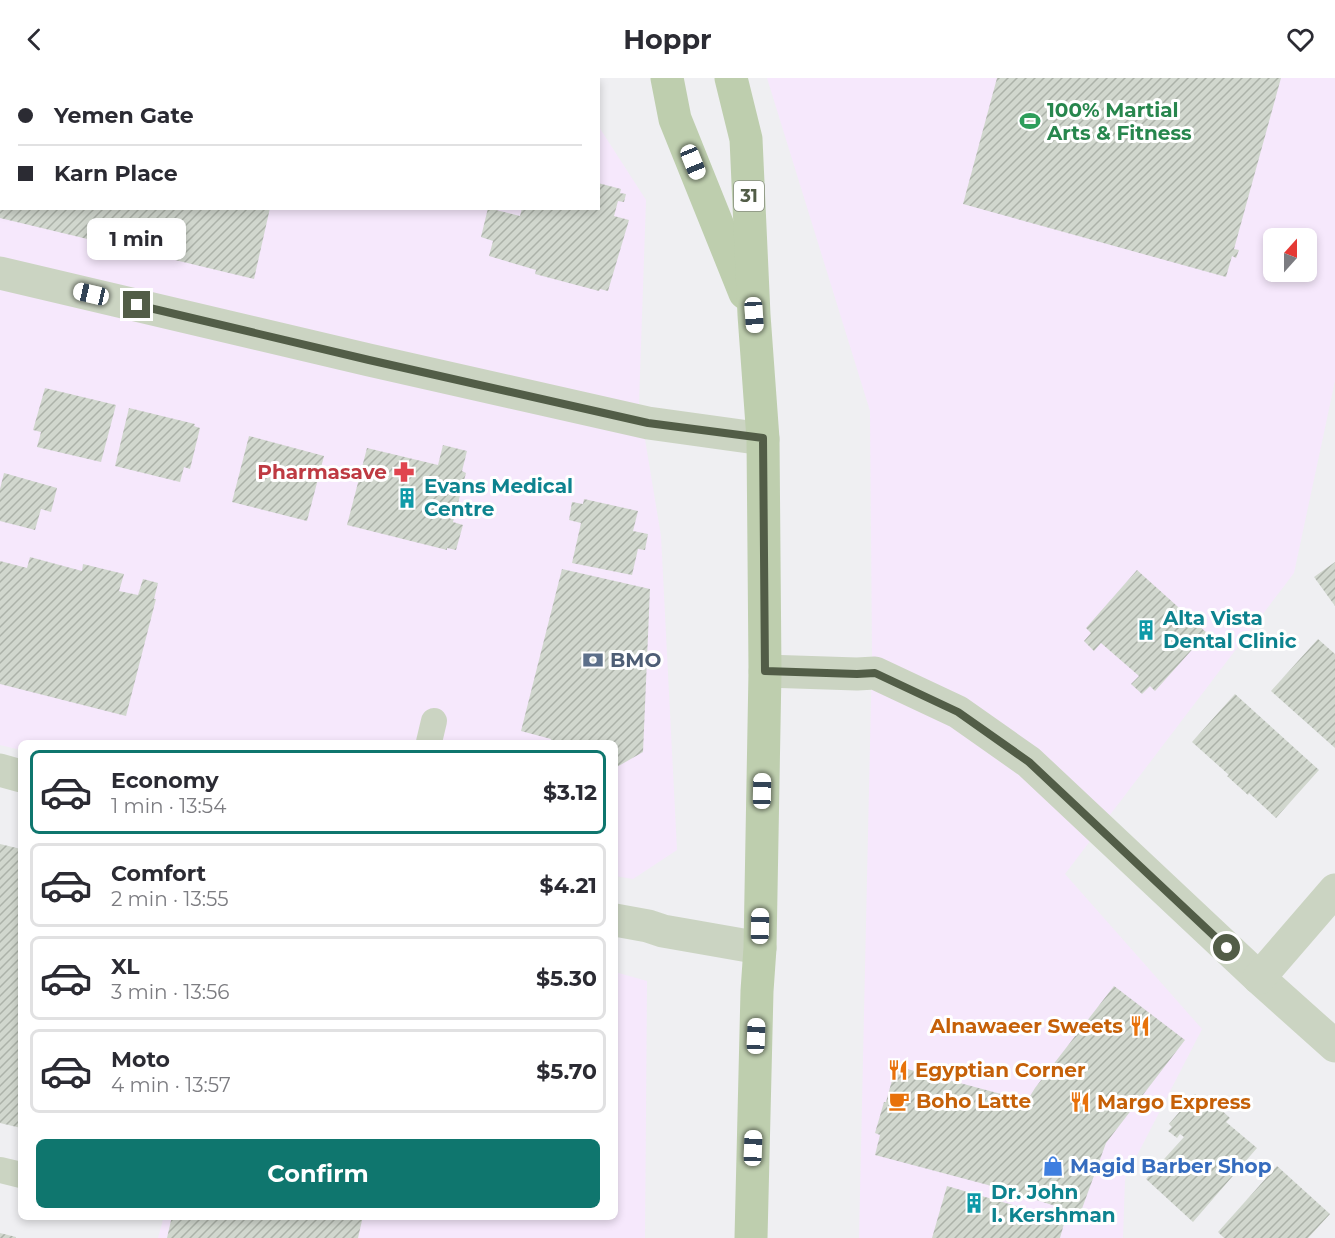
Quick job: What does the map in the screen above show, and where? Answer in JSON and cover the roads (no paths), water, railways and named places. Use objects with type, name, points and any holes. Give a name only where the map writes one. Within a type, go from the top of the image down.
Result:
[{"type":"main road","name":"31","points":[[667,78],[675,119],[754,315]]},
{"type":"main road","name":"31","points":[[730,78],[746,139],[754,315],[763,438],[765,671],[760,948],[751,1238]]},
{"type":"street","points":[[0,273],[346,355],[648,423],[763,438]]},
{"type":"street","points":[[765,671],[875,673],[958,712],[1029,762],[1259,978],[1335,1046]]},
{"type":"street","points":[[0,770],[18,775]]},
{"type":"street","points":[[1259,978],[1335,890]]},
{"type":"street","points":[[618,921],[760,948]]},
{"type":"lane","points":[[0,1170],[18,1174]]},
{"type":"place","name":"100% Martial Arts & Fitness","points":[[1030,121]]},
{"type":"place","name":"Pharmasave","points":[[404,472]]},
{"type":"place","name":"Evans Medical Centre","points":[[407,498]]},
{"type":"place","name":"Alta Vista Dental Clinic","points":[[1146,630]]},
{"type":"place","name":"BMO","points":[[593,660]]},
{"type":"place","name":"Alnawaeer Sweets","points":[[1140,1026]]},
{"type":"place","name":"Egyptian Corner","points":[[898,1070]]},
{"type":"place","name":"Boho Latte","points":[[899,1101]]},
{"type":"place","name":"Margo Express","points":[[1080,1102]]},
{"type":"place","name":"Magid Barber Shop","points":[[1053,1166]]},
{"type":"place","name":"Dr. John I. Kershman","points":[[974,1203]]}]
